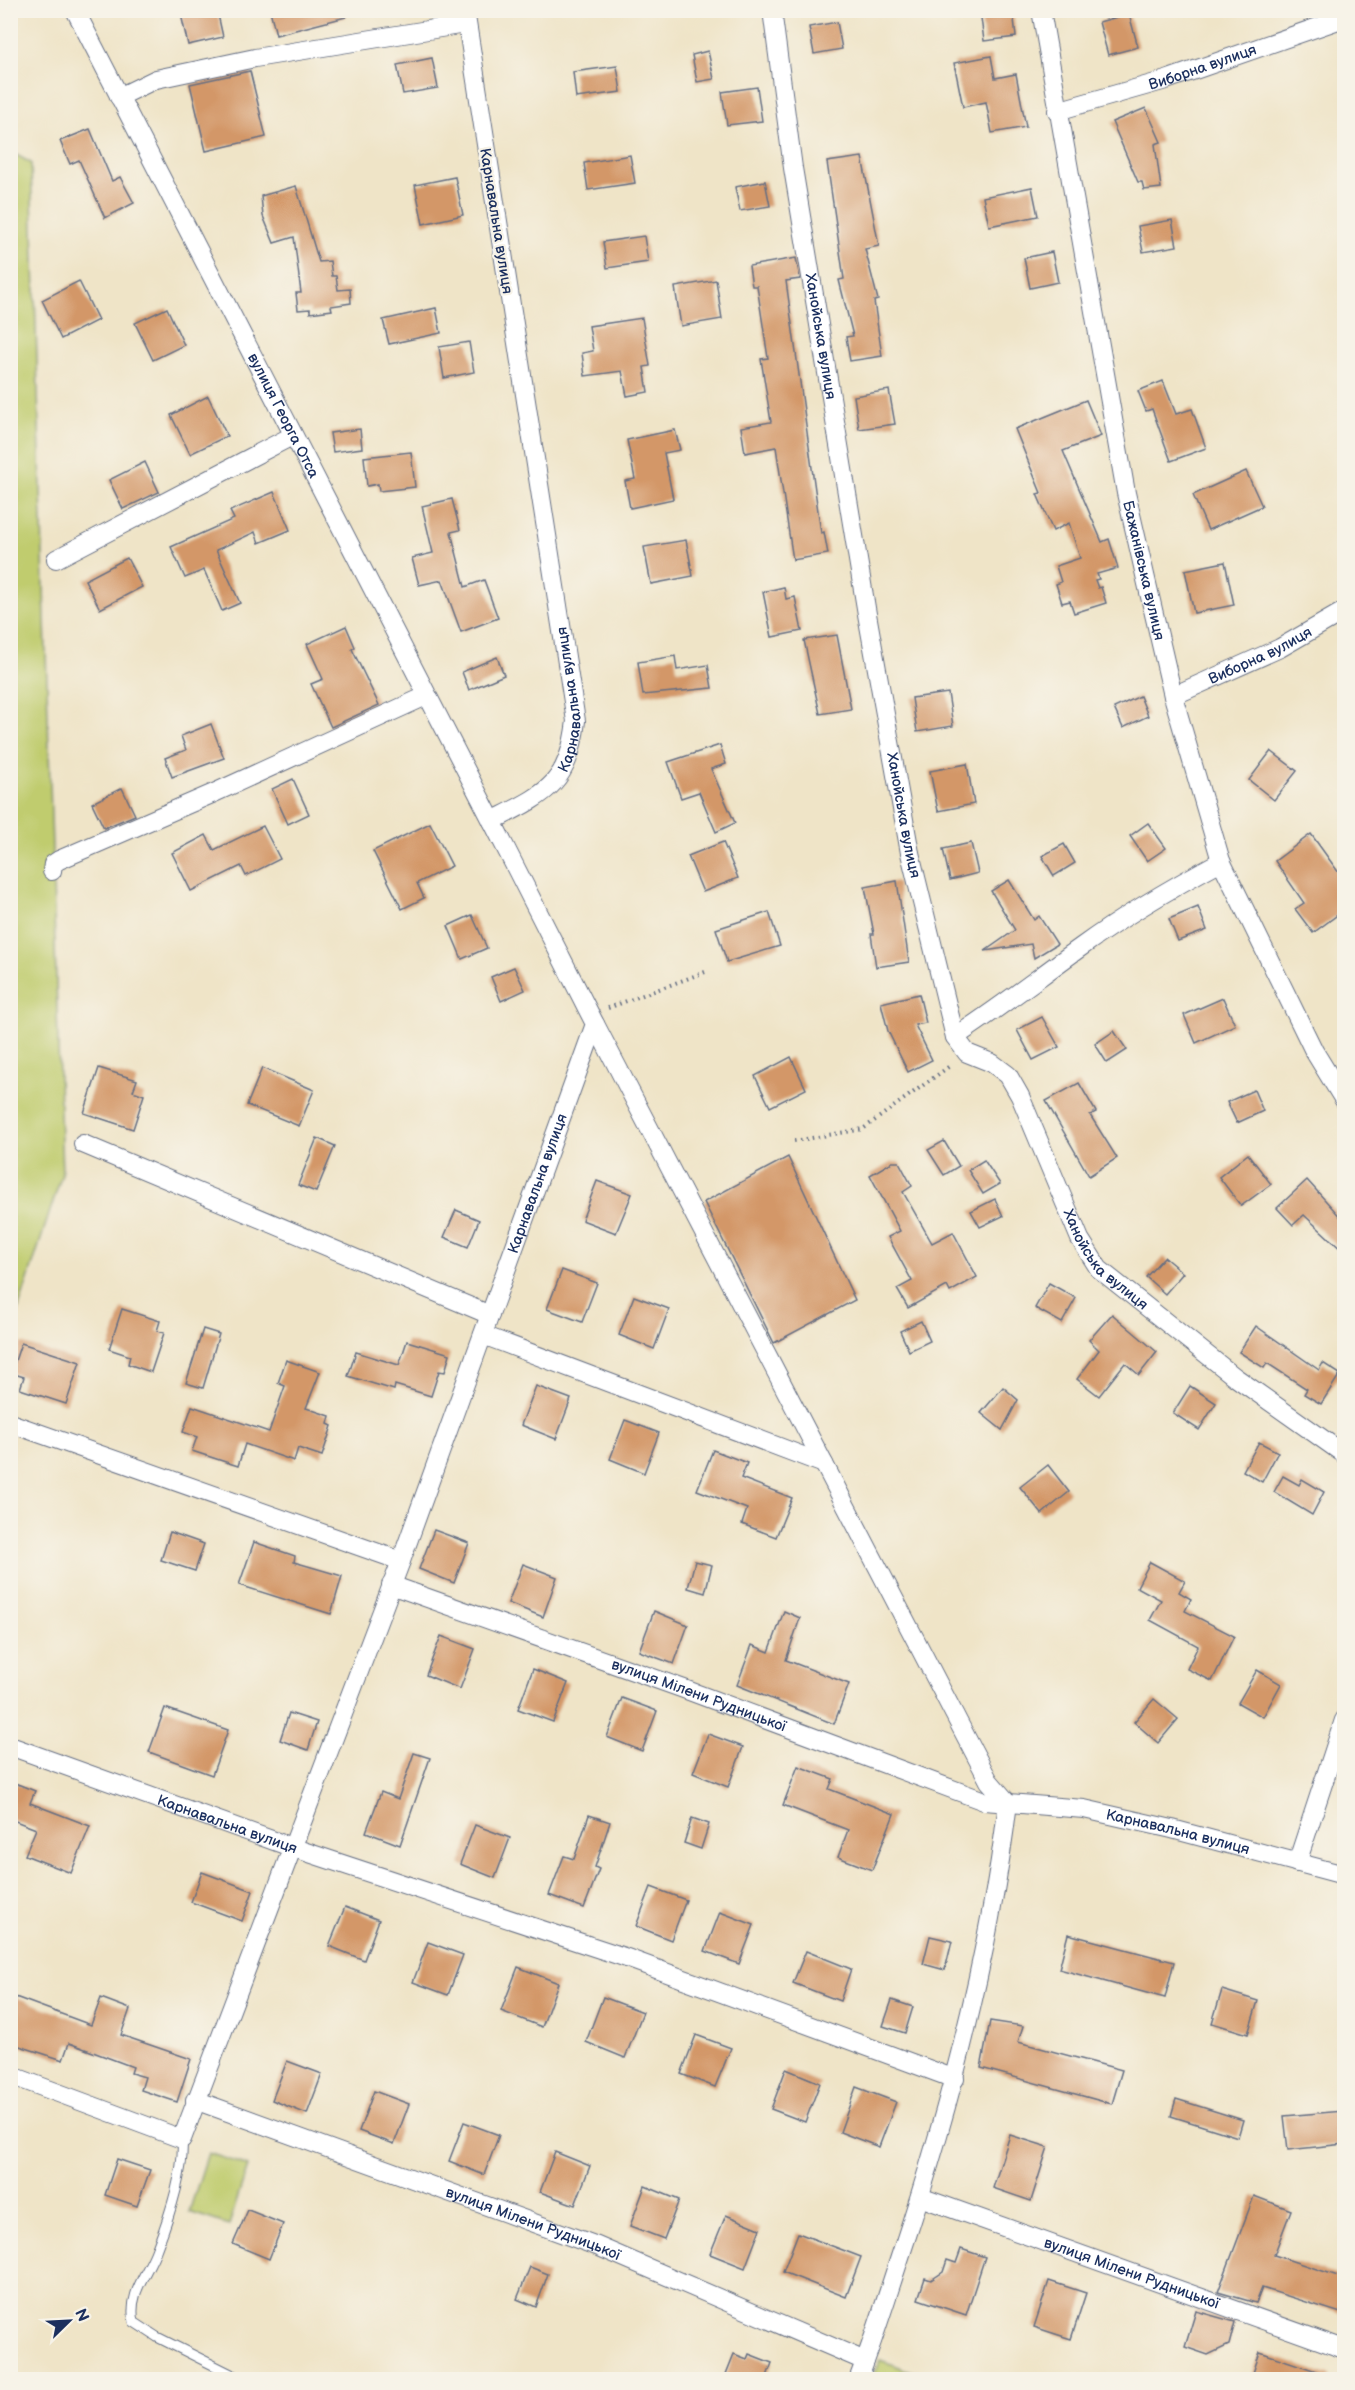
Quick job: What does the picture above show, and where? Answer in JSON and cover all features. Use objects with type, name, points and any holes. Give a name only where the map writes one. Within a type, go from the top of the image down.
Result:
[{"type":"street","name":"вулиця Георга Отса","points":[[75,10],[292,436],[492,821]]},
{"type":"street","name":"Ханойська вулиця","points":[[772,10],[793,168],[867,614],[910,853],[955,1037],[968,1053],[992,1063],[1008,1076],[1020,1096],[1080,1239],[1099,1269],[1235,1377],[1344,1454]]},
{"type":"street","name":"Бажанівська вулиця","points":[[1041,10],[1126,493],[1173,696],[1221,861],[1314,1051],[1344,1100]]},
{"type":"street","points":[[119,97],[156,79],[465,17]]},
{"type":"street","name":"Карнавальна вулиця","points":[[465,17],[576,721],[573,747],[563,771],[552,787],[492,821]]},
{"type":"street","name":"Виборна вулиця","points":[[1057,111],[1166,80],[1344,18]]},
{"type":"street","points":[[56,559],[292,436]]},
{"type":"street","name":"Виборна вулиця","points":[[1173,696],[1280,648],[1344,611]]},
{"type":"street","points":[[52,871],[53,864],[58,860],[214,793],[426,696]]},
{"type":"street","points":[[492,821],[989,1781],[1008,1803],[998,1883],[955,2079],[920,2197],[858,2379]]},
{"type":"street","points":[[955,1037],[1015,998],[1082,946],[1167,890],[1221,861]]},
{"type":"street","name":"Карнавальна вулиця","points":[[10,1746],[291,1847],[483,1335],[593,1019]]},
{"type":"street","points":[[83,1144],[490,1315]]},
{"type":"street","points":[[483,1335],[824,1464]]},
{"type":"street","points":[[10,1423],[400,1561]]},
{"type":"street","name":"вулиця Мілени Рудницької","points":[[391,1585],[684,1689],[964,1795],[984,1801],[1008,1803]]},
{"type":"street","points":[[1297,1863],[1344,1720]]},
{"type":"street","name":"Карнавальна вулиця","points":[[1008,1803],[1084,1809],[1172,1829],[1344,1875]]},
{"type":"street","points":[[10,2075],[182,2139],[291,1847],[624,1957],[955,2079]]},
{"type":"street","name":"вулиця Мілени Рудницької","points":[[195,2100],[597,2246],[865,2361]]},
{"type":"street","name":"вулиця Мілени Рудницької","points":[[920,2197],[1344,2349]]},
{"type":"lane","points":[[182,2139],[182,2166],[157,2250],[140,2278],[132,2310],[134,2322],[192,2355],[243,2379]]},
{"type":"path","points":[[593,1019],[705,972]]},
{"type":"path","points":[[794,1141],[863,1129],[968,1053]]},
{"type":"green space","points":[[11,152],[31,163],[62,1174],[11,1332]]},
{"type":"green space","points":[[208,2153],[248,2166],[229,2225],[189,2212]]},
{"type":"green space","points":[[880,2360],[933,2379],[871,2379]]},
{"type":"building","points":[[180,10],[217,10],[223,37],[188,45]]},
{"type":"building","points":[[270,10],[345,10],[346,17],[276,35]]},
{"type":"building","points":[[980,10],[1013,10],[1016,37],[984,41]]},
{"type":"building","points":[[1129,14],[1138,47],[1108,55],[1099,22]]},
{"type":"building","points":[[837,22],[842,49],[814,54],[809,27]]},
{"type":"building","points":[[708,51],[714,79],[697,82],[692,55]]},
{"type":"building","points":[[991,56],[995,78],[1016,74],[1026,127],[992,133],[986,102],[963,107],[954,63]]},
{"type":"building","points":[[432,58],[438,88],[403,94],[397,65]]},
{"type":"building","points":[[617,66],[621,92],[576,98],[573,72]]},
{"type":"building","points":[[250,71],[266,137],[206,151],[190,84]]},
{"type":"building","points":[[757,87],[762,121],[727,125],[722,92]]},
{"type":"building","points":[[1146,108],[1161,142],[1155,144],[1161,188],[1144,190],[1142,182],[1138,182],[1112,122]]},
{"type":"building","points":[[90,129],[112,181],[120,177],[134,203],[105,218],[79,160],[70,164],[60,141]]},
{"type":"building","points":[[630,155],[635,183],[588,190],[584,163]]},
{"type":"building","points":[[862,157],[879,246],[865,249],[878,300],[874,301],[882,356],[850,361],[846,337],[853,336],[839,280],[844,279],[827,162]]},
{"type":"building","points":[[455,177],[463,215],[423,224],[415,185]]},
{"type":"building","points":[[765,181],[770,206],[740,211],[735,187]]},
{"type":"building","points":[[296,186],[319,262],[330,261],[332,276],[336,276],[338,290],[350,289],[351,303],[331,306],[332,310],[310,313],[310,309],[298,310],[296,293],[301,293],[294,237],[274,243],[263,216],[261,196]]},
{"type":"building","points":[[1032,187],[1038,216],[989,226],[983,197]]},
{"type":"building","points":[[1172,220],[1177,246],[1143,252],[1138,226]]},
{"type":"building","points":[[644,236],[648,262],[607,268],[603,242]]},
{"type":"building","points":[[1052,252],[1058,282],[1030,288],[1024,258]]},
{"type":"building","points":[[796,258],[800,279],[786,281],[821,533],[824,532],[828,554],[793,560],[776,447],[745,453],[741,427],[771,422],[761,359],[768,358],[757,286],[752,286],[749,266]]},
{"type":"building","points":[[716,280],[722,319],[681,326],[675,287]]},
{"type":"building","points":[[79,281],[98,320],[61,339],[42,300]]},
{"type":"building","points":[[167,308],[184,345],[153,360],[135,323]]},
{"type":"building","points":[[436,308],[441,333],[389,344],[383,320]]},
{"type":"building","points":[[642,318],[650,366],[644,367],[648,392],[627,396],[622,371],[585,376],[582,353],[593,351],[589,326]]},
{"type":"building","points":[[469,342],[474,372],[444,378],[439,347]]},
{"type":"building","points":[[1163,381],[1176,414],[1192,409],[1206,448],[1171,461],[1152,409],[1146,411],[1138,391]]},
{"type":"building","points":[[889,390],[895,424],[859,429],[854,396]]},
{"type":"building","points":[[208,396],[227,436],[190,454],[171,415]]},
{"type":"building","points":[[1086,400],[1101,436],[1063,451],[1102,542],[1109,539],[1118,568],[1097,574],[1099,579],[1095,580],[1098,588],[1101,587],[1106,603],[1074,613],[1070,601],[1062,603],[1056,584],[1061,582],[1056,566],[1080,558],[1069,523],[1053,531],[1037,494],[1041,493],[1015,429]]},
{"type":"building","points":[[360,429],[362,448],[333,452],[330,433]]},
{"type":"building","points":[[675,430],[680,450],[664,453],[673,499],[630,508],[625,481],[635,479],[627,440]]},
{"type":"building","points":[[411,452],[415,487],[379,491],[378,484],[367,486],[364,457]]},
{"type":"building","points":[[145,462],[159,492],[123,509],[109,480]]},
{"type":"building","points":[[1246,471],[1262,506],[1208,530],[1193,495]]},
{"type":"building","points":[[274,492],[290,530],[259,543],[255,532],[216,550],[240,603],[222,611],[204,570],[185,578],[171,547],[234,519],[230,511]]},
{"type":"building","points":[[452,499],[460,530],[451,532],[465,587],[484,580],[498,618],[461,632],[442,580],[419,585],[412,558],[433,553],[422,506]]},
{"type":"building","points":[[686,540],[693,576],[651,584],[644,547]]},
{"type":"building","points":[[127,558],[142,587],[100,609],[85,580]]},
{"type":"building","points":[[1225,562],[1234,605],[1194,613],[1185,570]]},
{"type":"building","points":[[784,587],[786,599],[795,597],[802,631],[772,637],[763,592]]},
{"type":"building","points":[[346,626],[355,647],[352,649],[379,705],[331,727],[311,684],[323,679],[307,644]]},
{"type":"building","points":[[837,635],[851,709],[820,714],[804,640]]},
{"type":"building","points":[[675,656],[677,670],[708,665],[712,688],[643,695],[638,662]]},
{"type":"building","points":[[497,657],[504,675],[469,690],[462,672]]},
{"type":"building","points":[[948,693],[953,726],[917,732],[912,698]]},
{"type":"building","points":[[1140,696],[1148,716],[1123,728],[1114,708]]},
{"type":"building","points":[[211,724],[224,758],[172,777],[165,758],[186,750],[181,736]]},
{"type":"building","points":[[720,745],[726,764],[711,769],[735,823],[716,832],[699,792],[681,798],[668,762]]},
{"type":"building","points":[[1271,751],[1297,771],[1274,800],[1249,780]]},
{"type":"building","points":[[967,764],[974,804],[938,811],[930,771]]},
{"type":"building","points":[[293,779],[309,814],[288,824],[272,789]]},
{"type":"building","points":[[122,788],[135,815],[104,828],[92,803]]},
{"type":"building","points":[[430,823],[452,866],[417,883],[424,898],[402,909],[373,851]]},
{"type":"building","points":[[1148,823],[1166,848],[1147,861],[1130,836]]},
{"type":"building","points":[[263,826],[280,859],[246,876],[241,866],[191,891],[172,853],[206,835],[214,850]]},
{"type":"building","points":[[1311,834],[1344,880],[1344,910],[1313,933],[1295,909],[1304,903],[1275,861]]},
{"type":"building","points":[[723,842],[738,878],[703,892],[688,856]]},
{"type":"building","points":[[971,843],[978,873],[950,880],[943,849]]},
{"type":"building","points":[[1064,844],[1075,863],[1054,876],[1042,856]]},
{"type":"building","points":[[1009,880],[1034,920],[1039,916],[1057,944],[1034,958],[1031,944],[985,951],[1015,930],[991,891]]},
{"type":"building","points":[[897,881],[909,962],[876,967],[871,934],[874,934],[865,887]]},
{"type":"building","points":[[1198,907],[1207,930],[1178,941],[1169,919]]},
{"type":"building","points":[[769,912],[780,946],[727,962],[716,929]]},
{"type":"building","points":[[472,915],[487,948],[462,959],[448,926]]},
{"type":"building","points":[[514,967],[525,990],[501,1001],[491,977]]},
{"type":"building","points":[[919,994],[926,1023],[915,1025],[932,1060],[908,1072],[888,1031],[881,1003]]},
{"type":"building","points":[[1223,998],[1235,1025],[1196,1043],[1184,1015]]},
{"type":"building","points":[[1042,1017],[1059,1047],[1033,1060],[1017,1030]]},
{"type":"building","points":[[1114,1031],[1127,1050],[1107,1063],[1095,1044]]},
{"type":"building","points":[[791,1057],[806,1089],[770,1107],[755,1076]]},
{"type":"building","points":[[99,1068],[137,1080],[133,1091],[144,1095],[133,1129],[84,1113]]},
{"type":"building","points":[[262,1068],[314,1090],[299,1126],[247,1105]]},
{"type":"building","points":[[1079,1083],[1096,1112],[1090,1115],[1117,1158],[1089,1176],[1046,1101]]},
{"type":"building","points":[[1254,1090],[1263,1111],[1237,1123],[1227,1102]]},
{"type":"building","points":[[317,1138],[335,1146],[316,1192],[298,1185]]},
{"type":"building","points":[[944,1141],[959,1166],[944,1175],[928,1150]]},
{"type":"building","points":[[1248,1154],[1271,1184],[1241,1206],[1219,1177]]},
{"type":"building","points":[[788,1157],[855,1300],[774,1343],[704,1202]]},
{"type":"building","points":[[984,1160],[1000,1184],[983,1194],[968,1170]]},
{"type":"building","points":[[892,1162],[899,1162],[912,1186],[903,1192],[932,1243],[953,1232],[977,1277],[950,1292],[947,1286],[908,1308],[897,1289],[912,1281],[888,1237],[900,1231],[870,1175]]},
{"type":"building","points":[[1307,1180],[1344,1221],[1344,1252],[1304,1215],[1293,1225],[1277,1208]]},
{"type":"building","points":[[597,1181],[632,1194],[616,1233],[582,1220]]},
{"type":"building","points":[[995,1199],[1003,1216],[980,1227],[971,1211]]},
{"type":"building","points":[[456,1210],[479,1220],[468,1247],[444,1237]]},
{"type":"building","points":[[1164,1257],[1183,1273],[1165,1294],[1146,1277]]},
{"type":"building","points":[[562,1270],[597,1283],[582,1322],[547,1309]]},
{"type":"building","points":[[1049,1283],[1076,1298],[1062,1323],[1035,1308]]},
{"type":"building","points":[[634,1296],[669,1309],[654,1349],[619,1335]]},
{"type":"building","points":[[122,1309],[160,1321],[157,1331],[164,1333],[151,1372],[128,1364],[130,1356],[109,1349]]},
{"type":"building","points":[[1112,1314],[1157,1352],[1139,1375],[1125,1363],[1099,1396],[1077,1379],[1099,1350],[1089,1340]]},
{"type":"building","points":[[921,1321],[930,1341],[909,1351],[900,1331]]},
{"type":"building","points":[[1256,1326],[1319,1370],[1323,1363],[1340,1374],[1321,1404],[1304,1394],[1307,1389],[1267,1363],[1264,1368],[1239,1352]]},
{"type":"building","points":[[203,1329],[219,1334],[203,1388],[186,1383]]},
{"type":"building","points":[[407,1341],[450,1354],[445,1372],[439,1371],[431,1396],[395,1385],[394,1390],[348,1376],[356,1352],[399,1365]]},
{"type":"building","points":[[21,1343],[80,1362],[66,1404],[20,1389],[24,1377],[11,1373]]},
{"type":"building","points":[[286,1360],[320,1372],[306,1408],[330,1416],[328,1424],[332,1426],[322,1456],[298,1448],[294,1461],[245,1444],[238,1466],[192,1451],[197,1437],[183,1432],[192,1406],[269,1432],[285,1386],[278,1383]]},
{"type":"building","points":[[536,1386],[571,1399],[556,1439],[521,1425]]},
{"type":"building","points":[[1190,1386],[1216,1403],[1199,1430],[1173,1413]]},
{"type":"building","points":[[1003,1387],[1018,1400],[1002,1430],[981,1413]]},
{"type":"building","points":[[625,1420],[659,1433],[644,1473],[610,1459]]},
{"type":"building","points":[[1259,1442],[1278,1452],[1262,1482],[1243,1471]]},
{"type":"building","points":[[713,1450],[747,1463],[741,1478],[792,1498],[776,1537],[742,1524],[747,1509],[697,1490]]},
{"type":"building","points":[[1048,1465],[1069,1492],[1042,1514],[1020,1487]]},
{"type":"building","points":[[1283,1476],[1299,1485],[1302,1479],[1324,1492],[1312,1515],[1274,1492]]},
{"type":"building","points":[[434,1530],[469,1543],[454,1583],[419,1569]]},
{"type":"building","points":[[170,1532],[204,1544],[195,1571],[161,1560]]},
{"type":"building","points":[[254,1542],[295,1556],[294,1562],[342,1576],[331,1614],[239,1585]]},
{"type":"building","points":[[695,1561],[712,1565],[705,1593],[688,1588]]},
{"type":"building","points":[[1150,1562],[1185,1581],[1179,1592],[1191,1599],[1185,1611],[1234,1636],[1212,1681],[1187,1669],[1198,1646],[1150,1620],[1161,1600],[1137,1587]]},
{"type":"building","points":[[523,1564],[557,1577],[543,1617],[508,1603]]},
{"type":"building","points":[[654,1611],[688,1625],[674,1664],[639,1651]]},
{"type":"building","points":[[784,1611],[800,1618],[786,1660],[849,1684],[834,1724],[737,1685],[752,1645],[769,1652]]},
{"type":"building","points":[[441,1636],[475,1649],[460,1689],[426,1675]]},
{"type":"building","points":[[533,1669],[568,1683],[553,1722],[518,1709]]},
{"type":"building","points":[[1257,1670],[1281,1684],[1263,1717],[1238,1703]]},
{"type":"building","points":[[622,1698],[657,1711],[642,1751],[607,1737]]},
{"type":"building","points":[[1154,1699],[1178,1719],[1158,1743],[1134,1722]]},
{"type":"building","points":[[165,1708],[228,1730],[212,1775],[149,1752]]},
{"type":"building","points":[[289,1713],[317,1722],[308,1750],[280,1740]]},
{"type":"building","points":[[708,1734],[743,1747],[728,1787],[693,1773]]},
{"type":"building","points":[[414,1753],[430,1758],[400,1845],[366,1832],[381,1792],[398,1799]]},
{"type":"building","points":[[798,1766],[833,1779],[829,1789],[894,1814],[872,1870],[838,1857],[848,1830],[783,1805]]},
{"type":"building","points":[[10,1781],[35,1791],[30,1803],[90,1826],[71,1873],[25,1855],[36,1829],[10,1819]]},
{"type":"building","points":[[589,1815],[610,1822],[595,1867],[599,1869],[584,1908],[549,1895],[564,1856],[574,1859]]},
{"type":"building","points":[[692,1818],[709,1824],[701,1849],[684,1843]]},
{"type":"building","points":[[475,1825],[510,1838],[495,1878],[460,1864]]},
{"type":"building","points":[[202,1872],[253,1891],[242,1921],[191,1902]]},
{"type":"building","points":[[651,1887],[686,1900],[671,1940],[636,1926]]},
{"type":"building","points":[[345,1907],[379,1920],[364,1960],[329,1946]]},
{"type":"building","points":[[720,1912],[754,1925],[739,1964],[705,1951]]},
{"type":"building","points":[[1068,1934],[1174,1962],[1165,1998],[1059,1969]]},
{"type":"building","points":[[930,1936],[952,1941],[945,1970],[923,1964]]},
{"type":"building","points":[[428,1942],[463,1955],[448,1995],[413,1982]]},
{"type":"building","points":[[806,1951],[851,1969],[840,2001],[793,1983]]},
{"type":"building","points":[[518,1967],[558,1983],[542,2027],[501,2011]]},
{"type":"building","points":[[1222,1990],[1258,2001],[1248,2034],[1212,2023]]},
{"type":"building","points":[[10,1995],[91,2025],[101,1998],[130,2009],[121,2035],[191,2059],[177,2102],[141,2090],[145,2077],[131,2073],[133,2067],[69,2043],[63,2060],[10,2043]]},
{"type":"building","points":[[603,1997],[643,2012],[625,2058],[586,2042]]},
{"type":"building","points":[[892,2000],[913,2007],[905,2033],[883,2026]]},
{"type":"building","points":[[990,2021],[1023,2026],[1018,2042],[1122,2070],[1112,2104],[981,2068]]},
{"type":"building","points":[[696,2035],[731,2048],[715,2087],[681,2074]]},
{"type":"building","points":[[287,2061],[322,2074],[307,2114],[272,2100]]},
{"type":"building","points":[[786,2069],[820,2083],[805,2122],[771,2109]]},
{"type":"building","points":[[856,2087],[896,2102],[879,2147],[840,2132]]},
{"type":"building","points":[[374,2091],[409,2104],[394,2144],[359,2131]]},
{"type":"building","points":[[1176,2099],[1243,2120],[1238,2137],[1171,2116]]},
{"type":"building","points":[[1344,2111],[1344,2144],[1288,2150],[1284,2116]]},
{"type":"building","points":[[464,2122],[499,2135],[484,2175],[449,2161]]},
{"type":"building","points":[[1010,2135],[1048,2147],[1031,2201],[993,2188]]},
{"type":"building","points":[[555,2152],[590,2166],[575,2205],[540,2192]]},
{"type":"building","points":[[117,2159],[150,2170],[137,2206],[105,2195]]},
{"type":"building","points":[[645,2186],[679,2200],[664,2239],[630,2226]]},
{"type":"building","points":[[1254,2196],[1291,2210],[1274,2255],[1344,2278],[1344,2314],[1262,2288],[1256,2303],[1218,2292]]},
{"type":"building","points":[[248,2210],[283,2224],[269,2259],[233,2244]]},
{"type":"building","points":[[726,2215],[760,2229],[745,2268],[710,2254]]},
{"type":"building","points":[[798,2233],[861,2257],[846,2297],[783,2272]]},
{"type":"building","points":[[961,2249],[985,2257],[966,2315],[918,2299],[925,2278],[931,2280],[943,2272],[947,2260],[956,2263]]},
{"type":"building","points":[[530,2267],[548,2274],[536,2307],[517,2299]]},
{"type":"building","points":[[1049,2281],[1086,2293],[1071,2339],[1034,2327]]},
{"type":"building","points":[[1196,2311],[1235,2322],[1229,2345],[1208,2355],[1185,2347]]},
{"type":"building","points":[[1260,2352],[1331,2376],[1331,2379],[1251,2379]]},
{"type":"building","points":[[734,2354],[747,2359],[749,2354],[772,2363],[766,2379],[724,2379]]}]
